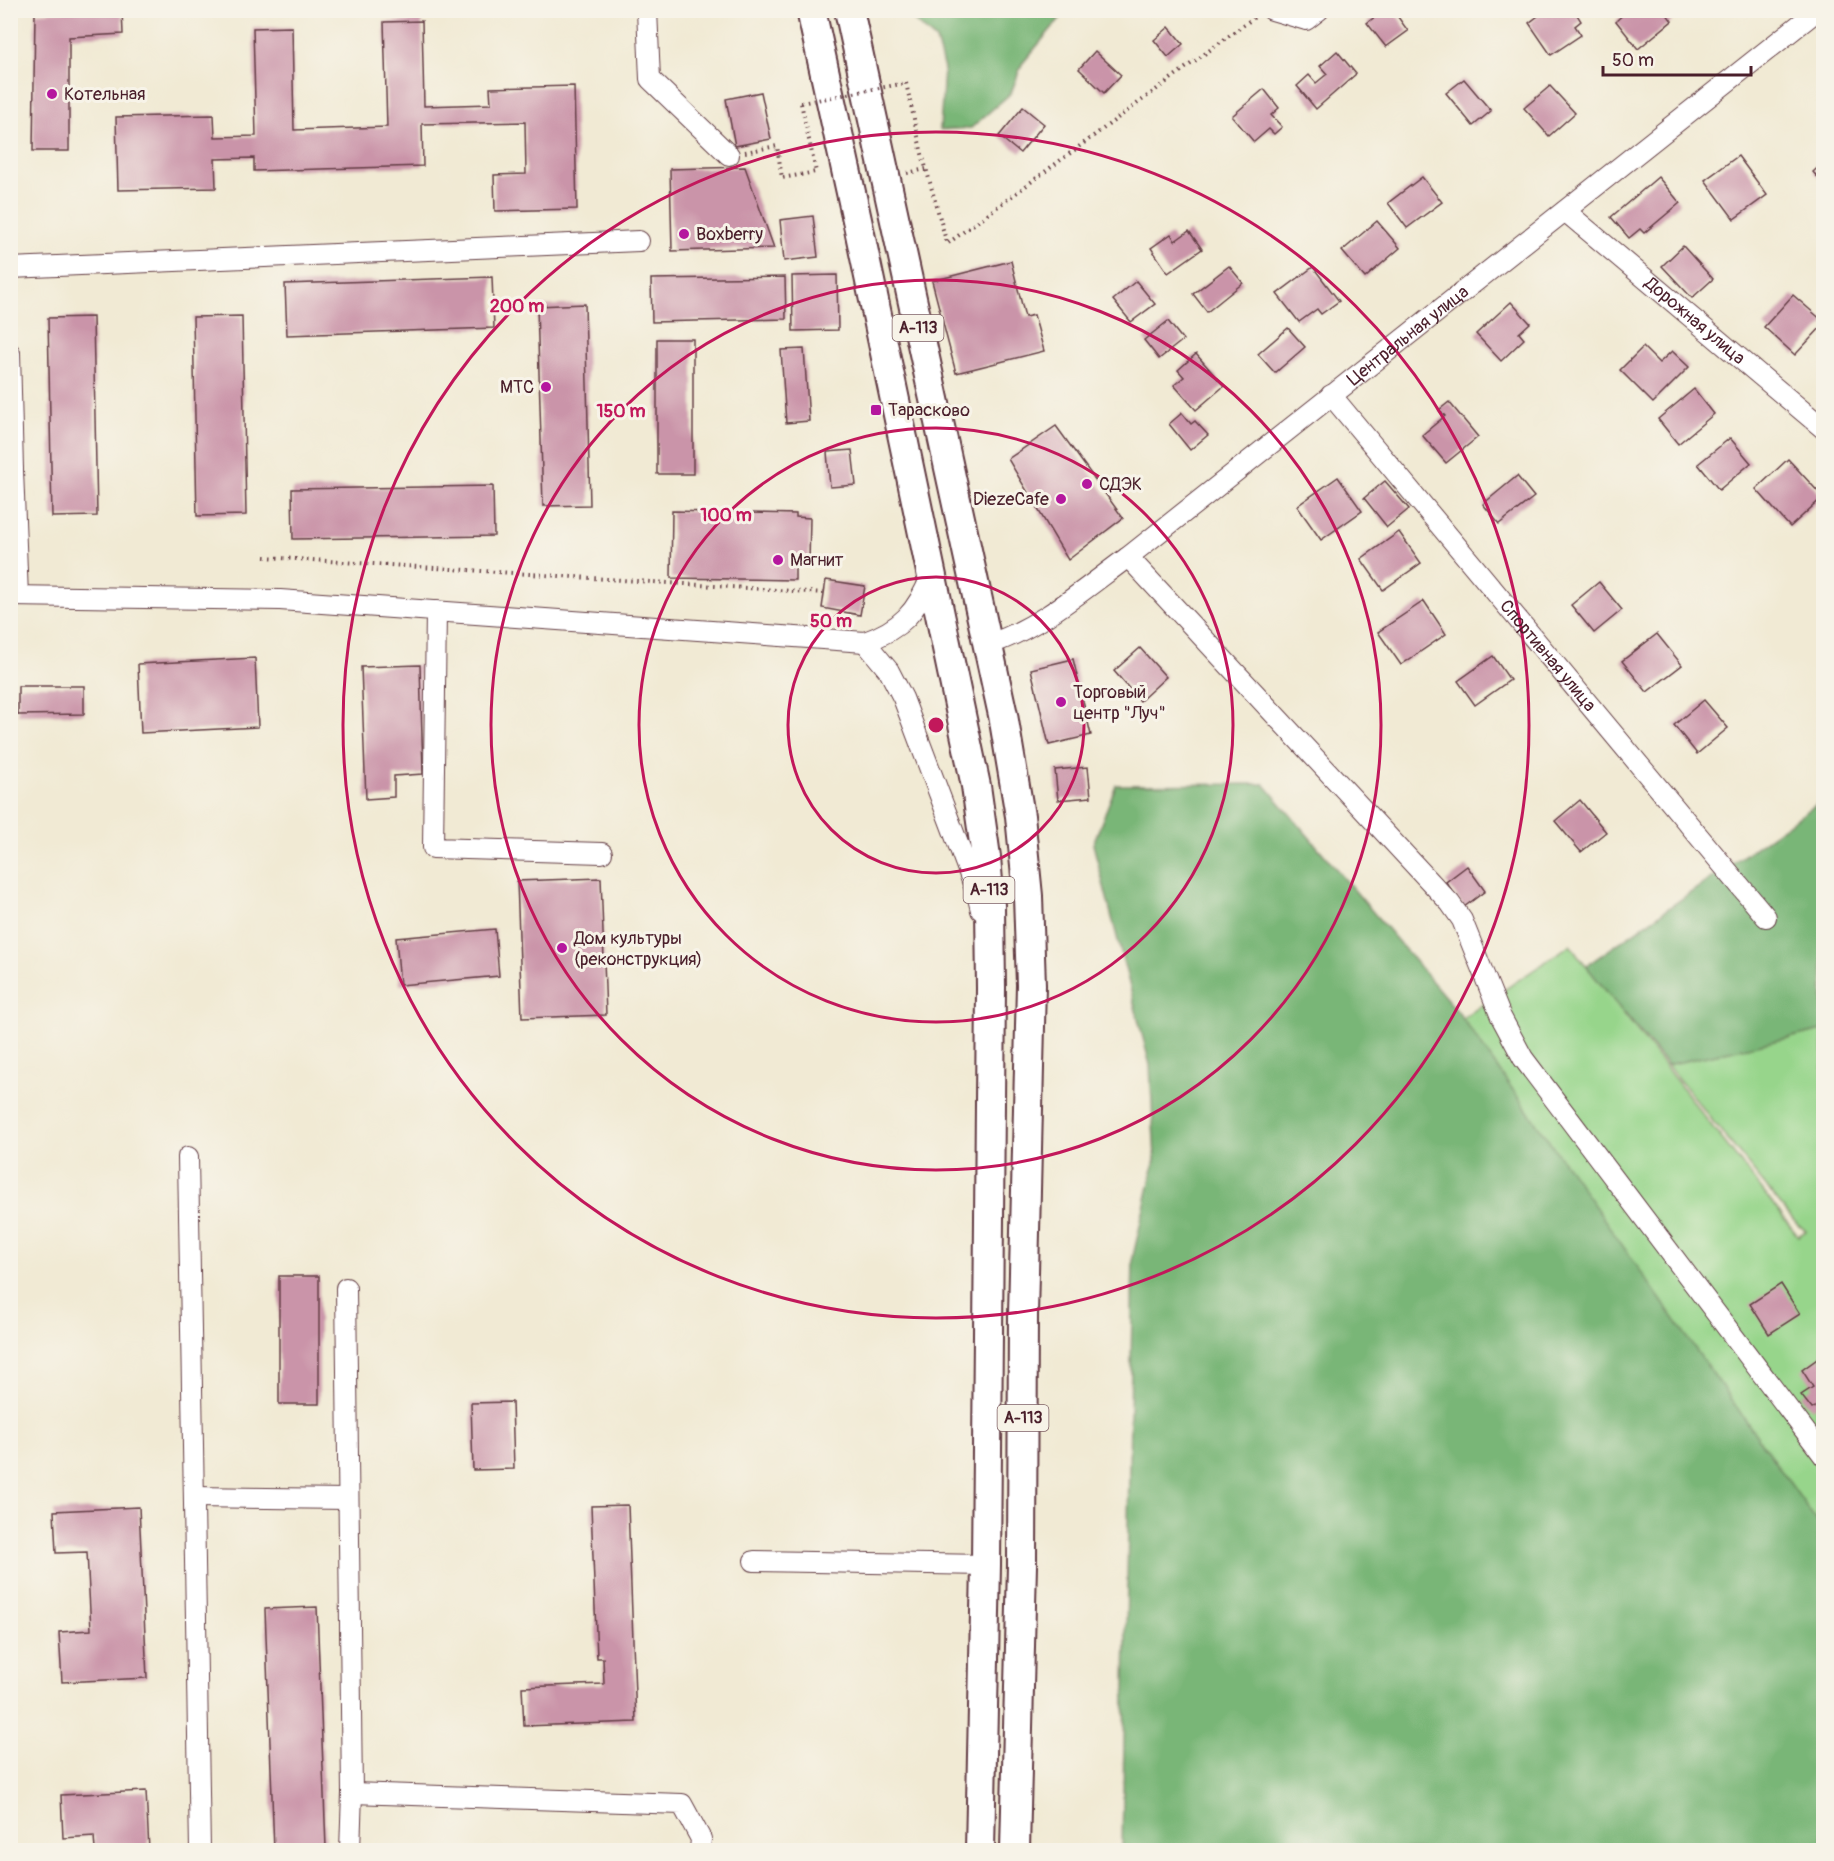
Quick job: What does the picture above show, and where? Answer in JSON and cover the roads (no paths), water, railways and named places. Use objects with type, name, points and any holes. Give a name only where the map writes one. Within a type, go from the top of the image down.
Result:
[{"type":"highway","name":"А-113","points":[[811,10],[976,786],[986,857],[991,949],[986,1564],[980,1851]]},
{"type":"highway","name":"А-113","points":[[849,10],[1003,715],[1020,816],[1028,896],[1031,985],[1023,1314],[1022,1565],[1015,1851]]},
{"type":"street","points":[[647,10],[650,80],[729,154]]},
{"type":"street","points":[[1272,10],[1306,20],[1319,10]]},
{"type":"street","name":"Центральная улица","points":[[987,645],[1009,638],[1035,624],[1128,557],[1818,10]]},
{"type":"street","name":"Дорожная улица","points":[[1565,211],[1824,429]]},
{"type":"street","points":[[10,268],[639,242]]},
{"type":"street","points":[[10,353],[14,596],[280,600],[865,642],[887,634],[910,615],[923,598],[931,576]]},
{"type":"street","name":"Спортивная улица","points":[[1331,395],[1766,917]]},
{"type":"street","points":[[1128,557],[1450,903],[1462,920],[1501,1017],[1523,1059],[1824,1456]]},
{"type":"street","points":[[436,611],[433,848],[602,853]]},
{"type":"street","points":[[865,642],[889,671],[903,698],[977,894],[991,949]]},
{"type":"street","points":[[188,1157],[200,1851]]},
{"type":"street","points":[[346,1288],[352,1794],[350,1851]]},
{"type":"street","points":[[194,1497],[348,1499]]},
{"type":"street","points":[[754,1561],[986,1564]]},
{"type":"street","points":[[352,1794],[682,1804],[701,1839],[700,1851]]},
{"type":"place","name":"Котельная","points":[[52,94]]},
{"type":"place","name":"Boxberry","points":[[684,234]]},
{"type":"place","name":"МТС","points":[[546,387]]},
{"type":"place","name":"Тарасково","points":[[876,410]]},
{"type":"place","name":"СДЭК","points":[[1087,484]]},
{"type":"place","name":"DiezeCafe","points":[[1061,499]]},
{"type":"place","name":"Магнит","points":[[778,560]]},
{"type":"place","name":"Торговый центр \"Луч\"","points":[[1061,702]]},
{"type":"place","name":"Дом культуры (реконструкция)","points":[[562,948]]}]
